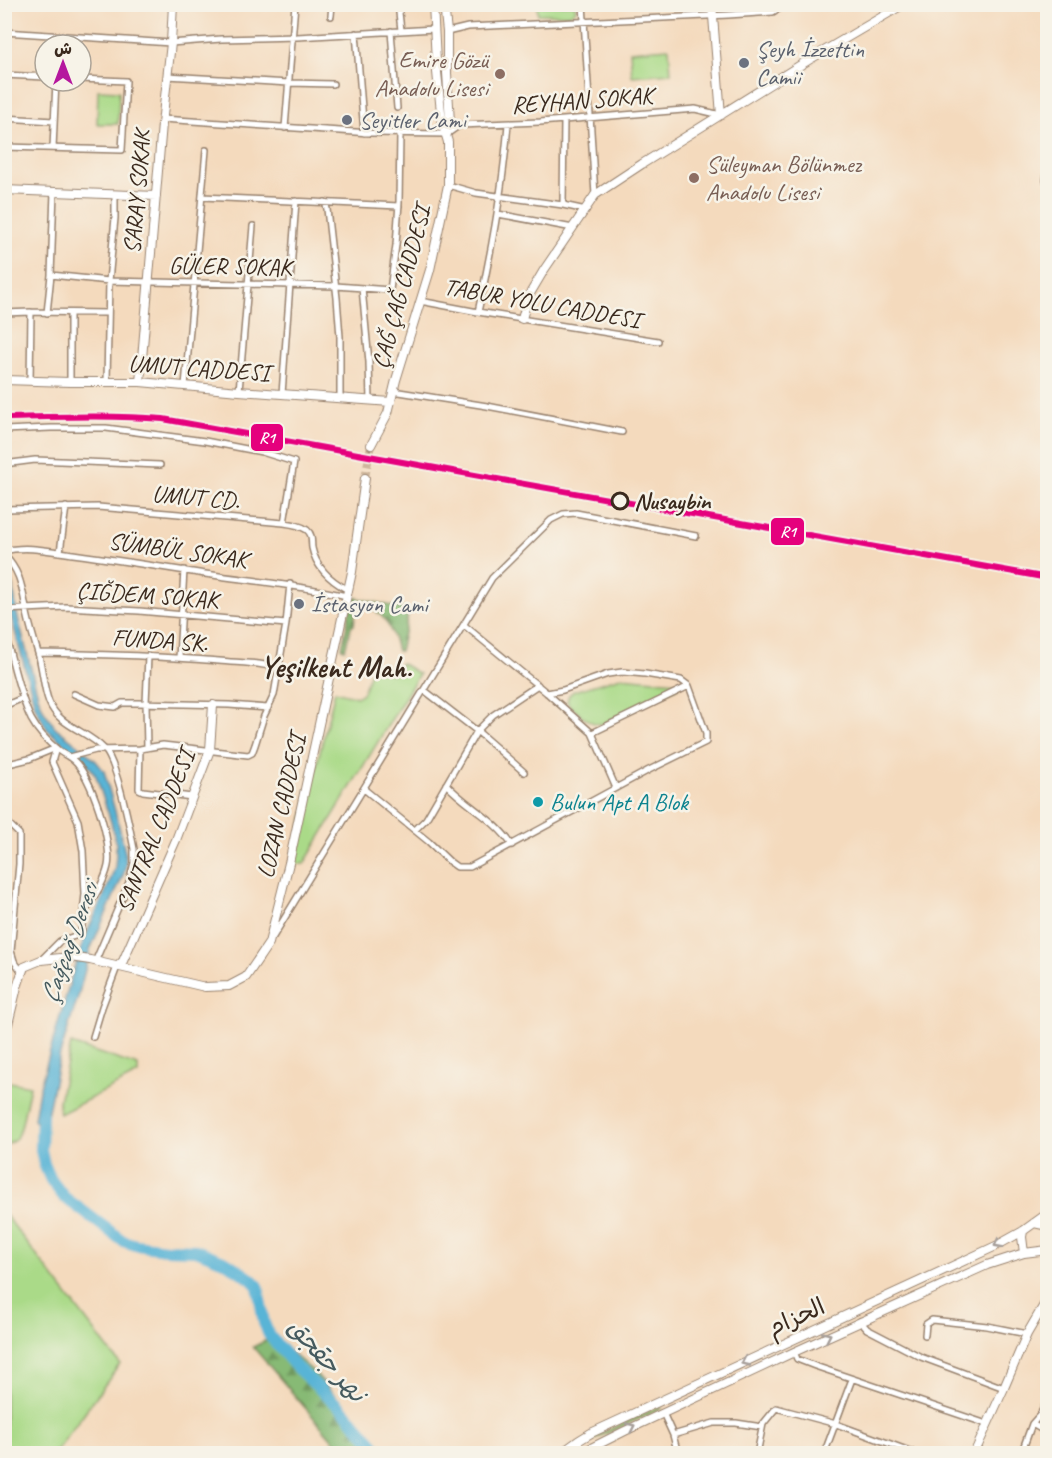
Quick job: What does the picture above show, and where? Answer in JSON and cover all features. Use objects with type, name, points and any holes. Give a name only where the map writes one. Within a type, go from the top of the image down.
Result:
[{"type":"main road","name":"SARAY SOKAK","points":[[140,382],[173,4]]},
{"type":"main road","points":[[433,4],[442,122],[447,134]]},
{"type":"main road","points":[[444,4],[450,122],[447,134]]},
{"type":"main road","points":[[712,4],[721,115]]},
{"type":"main road","points":[[522,319],[528,297],[595,195],[807,61],[904,4]]},
{"type":"main road","name":"ÇAĞ ÇAĞ CADDESI","points":[[371,445],[388,413],[430,270],[448,184],[447,134]]},
{"type":"main road","points":[[4,190],[156,196]]},
{"type":"main road","name":"UMUT CADDESI","points":[[4,380],[140,382],[391,402]]},
{"type":"main road","name":"LOZAN CADDESI","points":[[41,960],[70,957],[205,987],[229,986],[246,977],[269,943],[289,862],[352,572],[365,478]]},
{"type":"main road","name":"SANTRAL CADDESI","points":[[117,967],[123,961],[158,882],[210,750],[213,705]]},
{"type":"main road","points":[[6,1026],[24,967],[41,960]]},
{"type":"main road","name":"الحزام","points":[[560,1454],[591,1433],[662,1399],[996,1246],[1023,1231],[1047,1213]]},
{"type":"main road","points":[[1034,1223],[1047,1226]]},
{"type":"main road","points":[[1023,1231],[1024,1253]]},
{"type":"main road","name":"الحزام","points":[[579,1454],[598,1443],[860,1321],[987,1265],[1024,1253],[1047,1250]]},
{"type":"main road","points":[[974,1454],[1027,1335],[1047,1298]]},
{"type":"main road","points":[[662,1399],[665,1412]]},
{"type":"street","points":[[4,10],[5,4]]},
{"type":"street","points":[[285,128],[295,4]]},
{"type":"street","points":[[332,4],[332,16]]},
{"type":"street","points":[[398,4],[401,30]]},
{"type":"street","points":[[583,4],[595,195]]},
{"type":"street","points":[[447,32],[468,27],[773,12],[785,4]]},
{"type":"street","points":[[4,32],[171,43],[434,29]]},
{"type":"street","points":[[391,31],[397,108]]},
{"type":"street","points":[[356,33],[364,133]]},
{"type":"street","points":[[4,75],[33,76]]},
{"type":"street","points":[[167,76],[333,84]]},
{"type":"street","points":[[4,147],[122,150],[126,81],[93,80]]},
{"type":"street","points":[[53,148],[55,93]]},
{"type":"street","name":"REYHAN SOKAK","points":[[162,119],[364,133],[447,134],[460,125],[508,124],[695,109],[721,115]]},
{"type":"street","points":[[4,118],[54,121]]},
{"type":"street","points":[[562,205],[564,120]]},
{"type":"street","points":[[478,312],[494,242],[508,124]]},
{"type":"street","points":[[201,197],[399,206],[400,134]]},
{"type":"street","points":[[185,386],[206,150]]},
{"type":"street","points":[[1046,180],[1047,169]]},
{"type":"street","points":[[448,184],[476,193],[586,210]]},
{"type":"street","points":[[47,313],[54,192]]},
{"type":"street","points":[[107,381],[109,280],[115,195]]},
{"type":"street","points":[[282,394],[296,201]]},
{"type":"street","points":[[325,202],[340,338],[340,398]]},
{"type":"street","name":"GÜLER SOKAK","points":[[51,275],[149,282],[336,286],[390,290],[399,206]]},
{"type":"street","points":[[498,214],[573,228]]},
{"type":"street","points":[[239,391],[253,226]]},
{"type":"street","points":[[362,288],[370,401]]},
{"type":"street","name":"TABUR YOLU CADDESI","points":[[420,301],[658,341]]},
{"type":"street","points":[[30,381],[31,312]]},
{"type":"street","points":[[70,313],[70,382]]},
{"type":"street","points":[[4,314],[108,313]]},
{"type":"street","points":[[393,391],[487,406],[622,432]]},
{"type":"street","points":[[4,430],[106,428],[205,441],[262,452],[294,462],[284,523]]},
{"type":"street","points":[[4,464],[35,460],[160,465]]},
{"type":"street","points":[[60,552],[66,507]]},
{"type":"street","name":"UMUT CD.","points":[[4,509],[98,507],[296,525],[307,530],[312,536],[312,549],[324,573],[347,593]]},
{"type":"street","points":[[269,943],[492,578],[551,520],[563,514],[576,513],[696,536]]},
{"type":"street","name":"SÜMBÜL SOKAK","points":[[4,553],[10,550],[36,549],[347,593]]},
{"type":"street","points":[[4,553],[13,563],[22,583],[24,608],[38,653],[49,702],[57,716],[106,750],[114,769],[134,849],[134,863],[129,882],[92,961]]},
{"type":"street","points":[[179,658],[184,570]]},
{"type":"street","points":[[69,757],[96,750],[140,749],[162,745],[248,755],[252,753],[264,716],[274,696],[290,584]]},
{"type":"street","name":"ÇIĞDEM SOKAK","points":[[5,610],[66,607],[286,624]]},
{"type":"street","points":[[464,625],[548,693],[592,733],[616,788]]},
{"type":"street","points":[[4,631],[31,720],[44,736],[56,748],[74,760],[85,774],[104,826],[108,847],[108,866],[101,885],[83,915]]},
{"type":"street","name":"FUNDA SK.","points":[[38,653],[179,658],[279,669]]},
{"type":"street","points":[[147,748],[148,656]]},
{"type":"street","points":[[364,789],[450,862],[457,867],[464,868],[470,867],[706,742],[706,733],[689,686],[681,680],[622,672],[608,674],[548,693]]},
{"type":"street","points":[[415,830],[426,819],[477,731],[493,715],[538,685]]},
{"type":"street","points":[[592,733],[689,686]]},
{"type":"street","points":[[424,690],[477,731],[524,772]]},
{"type":"street","points":[[74,694],[99,705],[115,707],[122,704],[146,703],[268,708]]},
{"type":"street","points":[[4,706],[23,698]]},
{"type":"street","points":[[4,765],[29,759],[56,748]]},
{"type":"street","points":[[41,960],[60,941],[81,934],[85,894],[83,851],[78,821],[52,762],[56,748]]},
{"type":"street","points":[[140,749],[139,789],[192,797]]},
{"type":"street","points":[[446,784],[495,825],[512,845]]},
{"type":"street","points":[[4,819],[19,834],[19,864],[11,951],[14,962],[22,972]]},
{"type":"street","points":[[4,954],[12,956]]},
{"type":"street","points":[[93,1037],[117,967]]},
{"type":"street","points":[[925,1335],[926,1324],[932,1320],[987,1326],[1027,1335]]},
{"type":"street","points":[[860,1321],[867,1329],[921,1357],[1004,1388]]},
{"type":"street","points":[[794,1352],[797,1359],[815,1366],[987,1424]]},
{"type":"street","points":[[824,1454],[852,1379]]},
{"type":"street","points":[[1020,1454],[1032,1424],[1040,1415],[1047,1400]]},
{"type":"street","points":[[757,1454],[763,1424],[776,1408],[836,1424],[918,1454]]},
{"type":"street","points":[[665,1412],[678,1454]]},
{"type":"street","points":[[673,1435],[714,1423],[736,1423],[762,1427]]},
{"type":"street","points":[[1032,1424],[1047,1433]]},
{"type":"green space","points":[[537,5],[575,5],[576,10],[570,15],[538,14]]},
{"type":"green space","points":[[669,48],[671,73],[632,76],[630,51]]},
{"type":"green space","points":[[98,90],[119,91],[118,124],[97,124]]},
{"type":"green space","points":[[353,597],[409,610],[400,651],[397,651],[389,626],[380,614],[366,606],[356,604],[354,625],[351,627],[345,649],[342,648]]},
{"type":"green space","points":[[401,663],[419,674],[304,864],[296,864],[293,860],[335,691],[357,697],[363,692],[371,669],[393,674]]},
{"type":"green space","points":[[621,677],[676,682],[679,686],[602,724],[593,723],[584,718],[567,701],[569,695],[574,691]]},
{"type":"green space","points":[[71,1044],[138,1066],[138,1074],[60,1114],[58,1106]]},
{"type":"green space","points":[[5,1081],[30,1086],[21,1128],[15,1140],[5,1146]]},
{"type":"green space","points":[[4,1213],[120,1364],[55,1453],[5,1453]]},
{"type":"green space","points":[[273,1337],[315,1373],[386,1453],[344,1453],[253,1347]]},
{"type":"green space","points":[[660,1406],[661,1409],[566,1454],[595,1436]]},
{"type":"water","points":[[4,570],[13,588],[17,614],[44,711],[55,727],[96,761],[104,771],[118,822],[126,864],[90,950],[60,1054],[47,1115],[41,1130],[34,1119],[39,1090],[74,968],[115,867],[116,844],[96,776],[90,767],[47,729],[35,706],[5,594]]},
{"type":"waterway","name":"نهر جقجق","points":[[42,1114],[41,1150],[44,1164],[51,1180],[64,1197],[123,1241],[166,1249],[196,1250],[226,1262],[251,1279],[258,1286],[264,1323],[269,1335],[296,1367],[346,1413],[382,1454]]},
{"type":"tunnel","points":[[365,478],[371,445]]},
{"type":"transit line","name":"R1","points":[[4,418],[163,419],[1048,578]]},
{"type":"place","name":"Şeyh İzzettin Camii","points":[[744,63]]},
{"type":"place","name":"Emire Gözü Anadolu Lisesi","points":[[500,74]]},
{"type":"place","name":"Seyitler Cami","points":[[347,120]]},
{"type":"place","name":"Süleyman Bölünmez Anadolu Lisesi","points":[[694,178]]},
{"type":"place","name":"Nusaybin","points":[[620,501]]},
{"type":"place","name":"İstasyon Cami","points":[[299,604]]},
{"type":"place","name":"Bulun Apt A Blok","points":[[538,802]]},
{"type":"district","name":"Yeşilkent Mah.","points":[[336,667]]},
{"type":"water label","name":"Çağçağ Deresi","points":[[69,943]]}]
